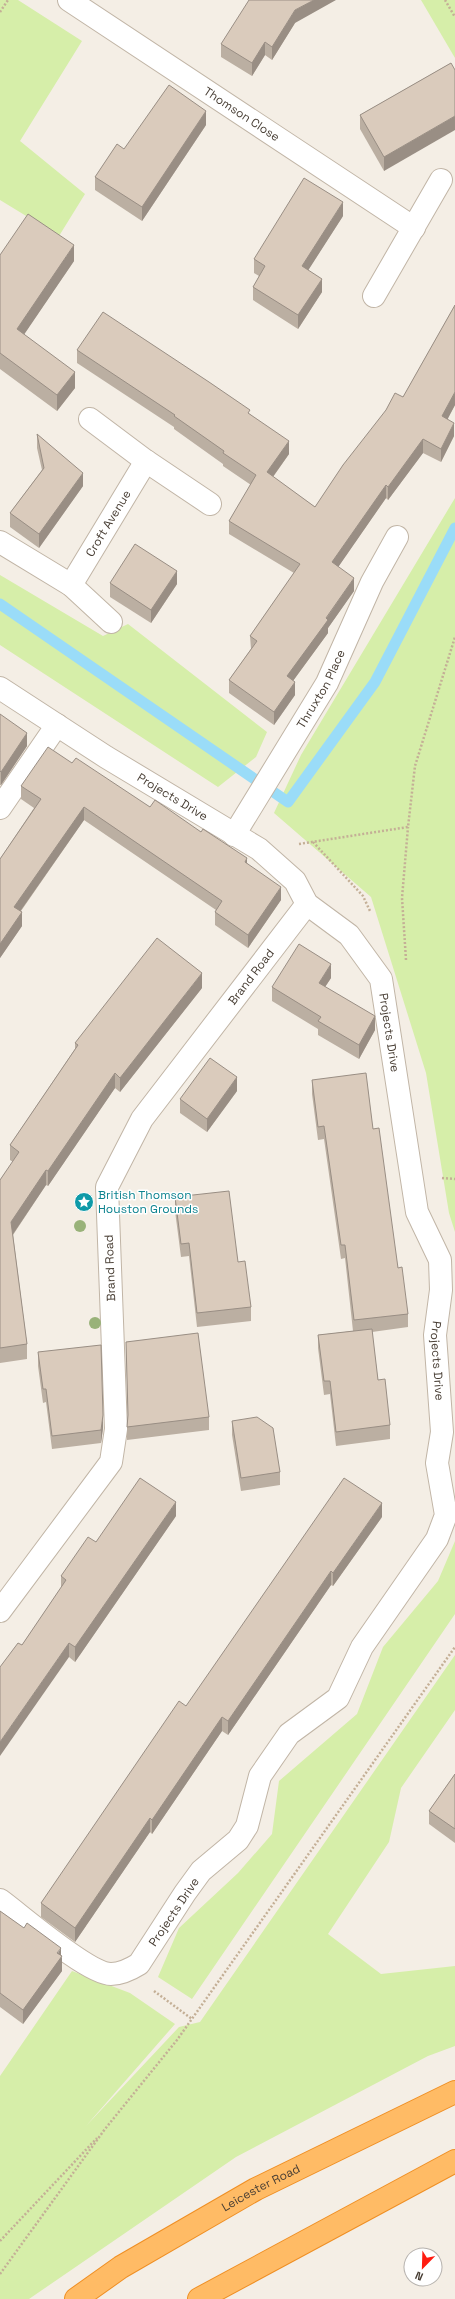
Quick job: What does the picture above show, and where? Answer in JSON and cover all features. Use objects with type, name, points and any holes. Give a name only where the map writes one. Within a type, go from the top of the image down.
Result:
[{"type":"highway","name":"Leicester Road","points":[[76,2299],[121,2267],[256,2189],[455,2092]]},
{"type":"highway","points":[[199,2299],[455,2161]]},
{"type":"street","name":"Thomson Close","points":[[69,0],[414,228]]},
{"type":"street","points":[[374,296],[441,180]]},
{"type":"street","points":[[90,420],[146,461],[210,504]]},
{"type":"street","name":"Croft Avenue","points":[[71,586],[146,461]]},
{"type":"street","name":"Thruxton Place","points":[[234,835],[327,683],[372,582],[397,536]]},
{"type":"street","points":[[0,542],[71,586],[111,622]]},
{"type":"street","name":"Projects Drive","points":[[0,688],[234,835],[259,849],[295,881],[307,904],[349,935],[381,980],[417,1212],[440,1260],[441,1290],[435,1335],[442,1432],[437,1464],[446,1515],[437,1538],[362,1647],[338,1698],[289,1734],[260,1776],[247,1826],[238,1840],[201,1872],[185,1893],[139,1964],[128,1971]]},
{"type":"street","points":[[0,808],[58,725]]},
{"type":"street","name":"Brand Road","points":[[0,1611],[111,1462],[116,1429],[107,1187],[142,1119],[307,904]]},
{"type":"street","points":[[0,1900],[92,1969],[110,1974],[128,1971]]},
{"type":"path","points":[[0,12],[8,0]]},
{"type":"path","points":[[445,0],[455,17]]},
{"type":"path","points":[[259,849],[338,840],[408,827],[415,766],[455,637]]},
{"type":"path","points":[[0,2274],[105,2129],[192,2019],[455,1647]]},
{"type":"path","points":[[128,1971],[192,2019]]},
{"type":"path","points":[[0,2241],[105,2129]]},
{"type":"green space","points":[[0,0],[18,0],[82,41],[20,141],[85,194],[59,236],[0,200]]},
{"type":"green space","points":[[421,0],[455,0],[455,58]]},
{"type":"green space","points":[[455,498],[455,1232],[449,1213],[426,1073],[371,897],[274,813],[301,755]]},
{"type":"green space","points":[[0,575],[103,636],[128,624],[267,732],[256,757],[218,787],[0,645]]},
{"type":"green space","points":[[455,1541],[455,1614],[192,1999],[158,1977],[179,1928],[238,1873],[272,1834],[279,1781],[357,1714],[383,1647],[438,1581]]},
{"type":"green space","points":[[455,1655],[455,1710],[401,1788],[389,1842],[328,1934],[381,1974],[455,1966],[455,2046],[428,2056],[236,2157],[29,2299],[0,2299],[0,2076],[72,1971],[130,1993],[175,2024],[86,2126],[179,2027],[200,2022]]},
{"type":"building","points":[[249,0],[314,0],[295,10],[272,47],[265,42],[252,63],[221,44]]},
{"type":"building","points":[[451,63],[455,70],[455,116],[384,157],[360,115]]},
{"type":"building","points":[[169,85],[206,111],[142,207],[95,177],[117,144],[124,149]]},
{"type":"building","points":[[304,178],[343,202],[302,266],[322,279],[298,315],[253,287],[265,266],[254,259]]},
{"type":"building","points":[[28,214],[74,245],[17,329],[75,372],[57,395],[0,353],[0,255]]},
{"type":"building","points":[[455,305],[455,392],[442,416],[454,423],[441,449],[423,439],[388,487],[386,485],[332,562],[354,578],[326,618],[328,620],[287,676],[295,682],[274,712],[229,680],[257,641],[250,636],[300,564],[229,521],[256,475],[223,453],[224,451],[174,416],[175,415],[77,350],[103,312],[250,410],[248,413],[289,441],[267,472],[315,507],[343,465],[386,410],[395,393],[403,397]]},
{"type":"building","points":[[37,434],[83,473],[39,534],[10,513],[44,468]]},
{"type":"building","points":[[135,544],[177,571],[151,610],[110,583]]},
{"type":"building","points":[[0,714],[27,733],[1,772],[0,771]]},
{"type":"building","points":[[48,747],[72,763],[76,758],[150,807],[155,800],[201,832],[203,829],[247,858],[245,862],[281,887],[248,935],[215,912],[222,901],[84,807],[14,907],[22,912],[0,944],[0,859],[41,799],[21,786]]},
{"type":"building","points":[[157,938],[202,973],[120,1078],[115,1073],[11,1222],[27,1344],[0,1348],[0,1180],[19,1152],[10,1145],[78,1045],[75,1043]]},
{"type":"building","points":[[299,944],[331,964],[319,983],[375,1016],[359,1045],[318,1021],[321,1017],[272,987]]},
{"type":"building","points":[[210,1058],[237,1077],[207,1119],[180,1099]]},
{"type":"building","points":[[366,1073],[373,1129],[379,1128],[398,1268],[402,1267],[408,1314],[354,1320],[345,1245],[341,1245],[324,1126],[318,1127],[312,1080]]},
{"type":"building","points":[[229,1191],[238,1262],[245,1261],[251,1307],[197,1313],[189,1243],[181,1244],[175,1197]]},
{"type":"building","points":[[372,1329],[378,1380],[385,1379],[390,1425],[336,1432],[330,1381],[324,1381],[318,1335]]},
{"type":"building","points":[[198,1333],[209,1417],[127,1427],[126,1342]]},
{"type":"building","points":[[101,1345],[103,1415],[101,1430],[52,1436],[46,1389],[43,1389],[38,1352]]},
{"type":"building","points":[[257,1417],[273,1428],[280,1472],[241,1478],[232,1421]]},
{"type":"building","points":[[140,1478],[176,1502],[75,1647],[69,1643],[0,1742],[0,1667],[18,1643],[22,1645],[66,1580],[61,1576],[88,1537],[96,1542]]},
{"type":"building","points":[[344,1478],[382,1503],[333,1573],[331,1571],[228,1721],[222,1717],[152,1820],[150,1818],[75,1928],[41,1903],[179,1701],[186,1706]]},
{"type":"building","points":[[455,1774],[455,1829],[429,1811]]},
{"type":"building","points":[[0,1911],[24,1928],[27,1923],[61,1948],[57,1953],[62,1956],[23,2010],[0,1993]]},
{"type":"waterway","points":[[0,604],[288,802],[375,682],[455,528]]},
{"type":"place","name":"British Thomson Houston Grounds","points":[[84,1202]]}]
